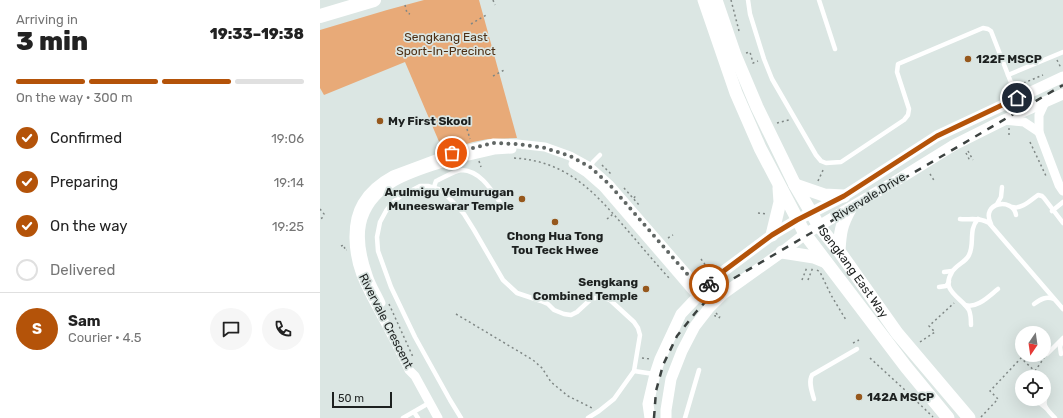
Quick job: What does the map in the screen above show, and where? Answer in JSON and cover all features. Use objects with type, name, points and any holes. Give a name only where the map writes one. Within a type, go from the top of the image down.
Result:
[{"type":"main road","points":[[320,16],[374,0]]},
{"type":"main road","name":"Sengkang East Way","points":[[714,4],[736,92],[760,148],[797,220],[805,234],[906,367],[948,418]]},
{"type":"main road","name":"Sengkang East Way","points":[[714,4],[757,107],[795,184],[819,226],[839,251],[897,333],[975,417]]},
{"type":"main road","points":[[772,235],[780,202],[778,184]]},
{"type":"main road","points":[[795,184],[824,194],[844,196]]},
{"type":"main road","points":[[839,251],[839,237],[842,223],[850,209]]},
{"type":"main road","points":[[782,252],[814,257],[826,262]]},
{"type":"street","name":"Rivervale Drive","points":[[650,418],[648,404],[654,374],[681,314],[717,276],[772,235],[797,220],[844,196],[937,136],[1015,93],[1063,77]]},
{"type":"street","name":"Rivervale Drive","points":[[666,418],[671,379],[682,351],[694,326],[722,294],[805,234],[850,209],[954,144],[1006,124],[1045,102],[1063,94]]},
{"type":"street","points":[[1045,102],[1040,115],[1039,132],[1059,185],[1063,190]]},
{"type":"street","points":[[1006,124],[1024,122],[1039,132]]},
{"type":"street","name":"Rivervale Crescent","points":[[438,418],[386,319],[368,277],[362,255],[360,240],[361,225],[369,204],[392,183],[403,177],[455,159],[494,150],[519,149],[570,156],[611,191],[700,294]]},
{"type":"lane","points":[[748,0],[750,14],[764,60],[772,80],[816,155],[821,161],[826,163],[840,162],[904,120],[908,115],[908,109],[897,72],[898,64],[983,28],[991,31],[1015,93]]},
{"type":"lane","points":[[819,0],[835,49]]},
{"type":"lane","points":[[1008,75],[1063,52]]},
{"type":"lane","points":[[588,170],[600,155]]},
{"type":"lane","points":[[434,187],[436,181],[461,170],[472,172],[484,180],[503,207]]},
{"type":"lane","points":[[462,418],[450,400],[415,337],[391,287],[378,251],[377,237],[380,222],[386,211],[393,202],[401,196],[420,186],[434,187],[441,190],[464,214],[503,280],[516,292],[536,298],[548,304],[554,310],[571,315],[594,298],[610,300],[634,322],[640,334],[634,370],[614,399],[588,418]]},
{"type":"lane","points":[[992,226],[988,217],[989,212],[991,208],[997,204],[1001,197],[1002,187]]},
{"type":"lane","points":[[997,204],[1015,208],[1020,207],[1040,195],[1062,221]]},
{"type":"lane","points":[[1053,211],[1063,202]]},
{"type":"lane","points":[[1012,207],[1015,210],[1016,215]]},
{"type":"lane","points":[[960,219],[978,219],[986,221],[992,226],[1063,309]]},
{"type":"lane","points":[[970,325],[970,314],[968,309],[951,292],[949,282],[952,271],[969,254],[973,227],[978,219]]},
{"type":"lane","points":[[944,272],[952,271]]},
{"type":"lane","points":[[939,287],[946,286],[949,282]]},
{"type":"lane","points":[[964,304],[971,307],[976,305],[998,289]]},
{"type":"lane","points":[[1034,304],[1043,298],[1051,298],[1056,300]]},
{"type":"lane","points":[[1061,354],[1060,347],[1063,338]]},
{"type":"lane","points":[[1051,350],[1063,338]]},
{"type":"lane","points":[[814,399],[810,382],[812,375],[857,349]]},
{"type":"lane","points":[[634,370],[654,374]]},
{"type":"lane","points":[[685,418],[699,370]]},
{"type":"lane","points":[[403,418],[429,403]]},
{"type":"lane","points":[[1044,406],[1055,418]]},
{"type":"lane","points":[[414,412],[418,418]]},
{"type":"path","points":[[493,0],[495,4]]},
{"type":"path","points":[[731,0],[738,31]]},
{"type":"path","points":[[405,5],[408,13],[410,14]]},
{"type":"path","points":[[471,24],[488,14]]},
{"type":"path","points":[[744,54],[750,52],[753,63]]},
{"type":"path","points":[[1058,62],[1061,68],[1063,67]]},
{"type":"path","points":[[492,76],[506,69]]},
{"type":"path","points":[[1015,93],[1042,75]]},
{"type":"path","points":[[775,124],[794,118]]},
{"type":"path","points":[[1006,124],[1009,138]]},
{"type":"path","points":[[467,129],[471,143]]},
{"type":"path","points":[[968,151],[973,160]]},
{"type":"path","points":[[966,153],[970,161]]},
{"type":"path","points":[[512,158],[524,158],[548,164],[566,172],[586,186],[613,214],[673,282]]},
{"type":"path","points":[[817,185],[826,163]]},
{"type":"path","points":[[930,174],[935,182]]},
{"type":"path","points":[[634,198],[637,194]]},
{"type":"path","points":[[320,209],[324,214],[320,219]]},
{"type":"path","points":[[758,213],[769,214]]},
{"type":"path","points":[[607,219],[613,214]]},
{"type":"path","points":[[668,239],[673,235]]},
{"type":"path","points":[[347,244],[341,245],[344,246],[344,250],[347,250]]},
{"type":"path","points":[[701,259],[710,271]]},
{"type":"path","points":[[802,280],[807,265],[820,272],[831,295],[846,320]]},
{"type":"path","points":[[808,280],[813,267]]},
{"type":"path","points":[[920,342],[936,332],[928,326],[959,299]]},
{"type":"path","points":[[389,304],[413,369]]},
{"type":"path","points":[[711,318],[716,313],[715,316],[720,317]]},
{"type":"path","points":[[456,314],[533,360],[542,368],[551,382],[568,396],[599,411]]},
{"type":"path","points":[[853,343],[859,340]]},
{"type":"path","points":[[643,358],[652,360]]},
{"type":"path","points":[[870,358],[934,418]]},
{"type":"path","points":[[975,417],[998,399],[990,391],[1021,358],[1034,370]]},
{"type":"green space","name":"Sengkang East Sport-In-Precinct","points":[[424,0],[479,0],[517,138],[488,139],[443,151],[405,62],[324,95],[320,88],[320,30]]},
{"type":"railway","points":[[654,418],[656,391],[663,365],[677,336],[719,287],[1063,85]]},
{"type":"way so far","points":[[452,153],[493,143],[517,144],[545,148],[570,156],[590,167],[609,184],[677,260],[702,291],[709,284]]},
{"type":"place","name":"122F MSCP","points":[[968,59]]},
{"type":"place","name":"My First Skool","points":[[380,121]]},
{"type":"place","name":"Arulmigu Velmurugan Muneeswarar Temple","points":[[522,199]]},
{"type":"place","name":"Chong Hua Tong Tou Teck Hwee","points":[[555,222]]},
{"type":"place","name":"Sengkang Combined Temple","points":[[646,289]]},
{"type":"place","name":"142A MSCP","points":[[859,397]]},
{"type":"route","points":[[709,284],[717,276],[772,235],[797,220],[844,196],[937,136],[1017,98]]}]
